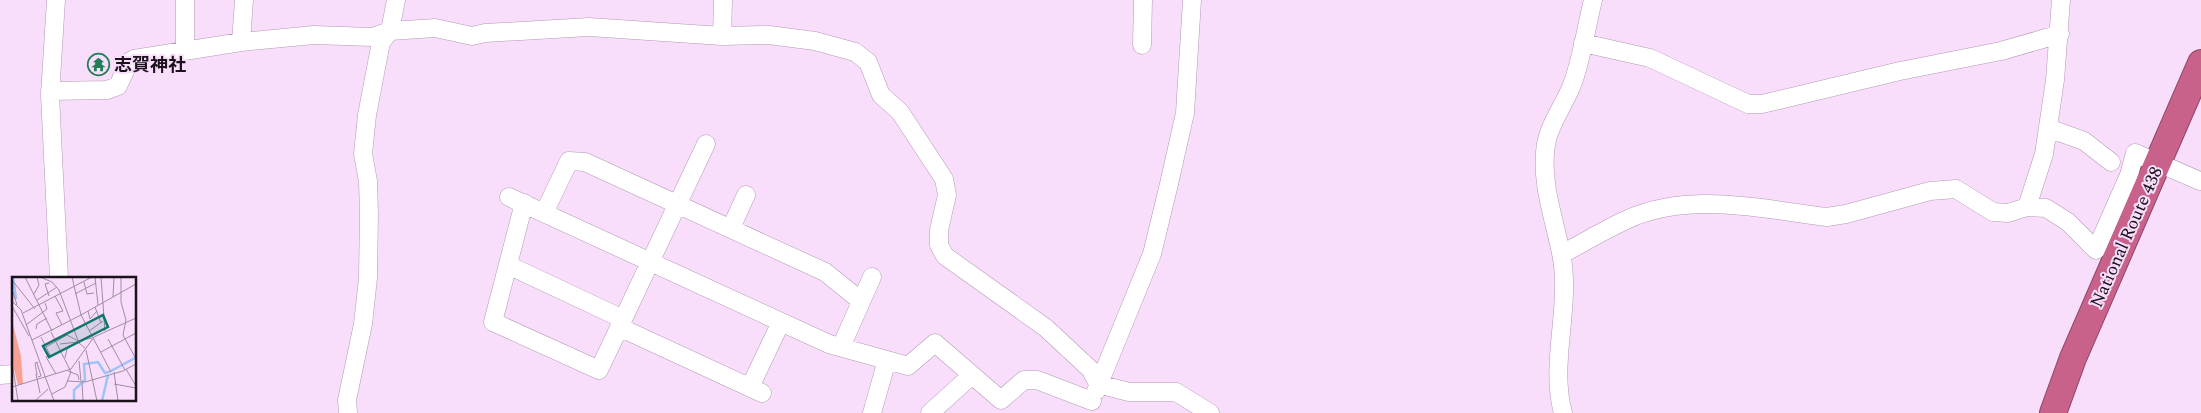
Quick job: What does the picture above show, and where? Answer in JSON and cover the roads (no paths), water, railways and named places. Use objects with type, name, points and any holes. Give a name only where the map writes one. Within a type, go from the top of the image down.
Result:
[{"type":"highway","name":"National Route 438","points":[[2071,413],[2165,165],[2201,62]]},
{"type":"highway","name":"National Route 438","points":[[2054,413],[2073,358],[2165,165],[2201,102]]},
{"type":"street","points":[[56,0],[50,91],[60,277]]},
{"type":"street","points":[[185,0],[185,51]]},
{"type":"street","points":[[241,42],[244,0]]},
{"type":"street","points":[[348,413],[346,400],[363,324],[368,278],[369,214],[363,154],[367,116],[381,42],[390,31],[396,0]]},
{"type":"street","points":[[722,36],[723,0]]},
{"type":"street","points":[[1142,45],[1143,0]]},
{"type":"street","points":[[706,144],[678,204],[650,262],[599,370],[493,322],[508,265],[516,200],[650,262],[781,322],[841,347],[908,366],[935,343],[1001,400],[1024,380],[1037,380],[1090,407],[1152,254],[1185,113],[1192,0]]},
{"type":"street","points":[[1562,413],[1559,377],[1563,322],[1562,254],[1555,233],[1547,187],[1546,146],[1558,112],[1576,73],[1592,0]]},
{"type":"street","points":[[2027,207],[2044,154],[2056,80],[2062,0]]},
{"type":"street","points":[[50,91],[107,90],[118,86],[129,62],[134,59],[241,42],[314,35],[373,37],[390,31],[435,28],[472,36],[485,33],[589,27],[722,36],[769,35],[815,41],[855,52],[868,62],[881,94],[900,112],[944,179],[947,195],[939,230],[938,245],[945,256],[1046,328],[1092,370],[1098,384]]},
{"type":"street","points":[[1583,43],[1650,58],[1748,104],[1762,104],[1900,71],[2001,50],[2060,34]]},
{"type":"street","points":[[2048,128],[2084,141],[2112,162]]},
{"type":"street","points":[[1562,254],[1627,219],[1668,207],[1709,203],[1827,217],[1846,214],[1930,191],[1956,189],[1993,212],[2008,213],[2027,207],[2046,208],[2068,222],[2096,250],[2129,175],[2135,153],[2200,181]]},
{"type":"street","points":[[544,213],[569,161],[585,162],[825,272],[861,301]]},
{"type":"street","points":[[731,228],[746,195]]},
{"type":"street","points":[[508,265],[756,390],[781,322]]},
{"type":"street","points":[[841,347],[872,277]]},
{"type":"street","points":[[872,413],[887,360]]},
{"type":"street","points":[[930,413],[972,375]]},
{"type":"street","points":[[1098,384],[1130,392],[1176,392],[1210,413]]},
{"type":"place","name":"志賀神社","points":[[98,65]]}]
